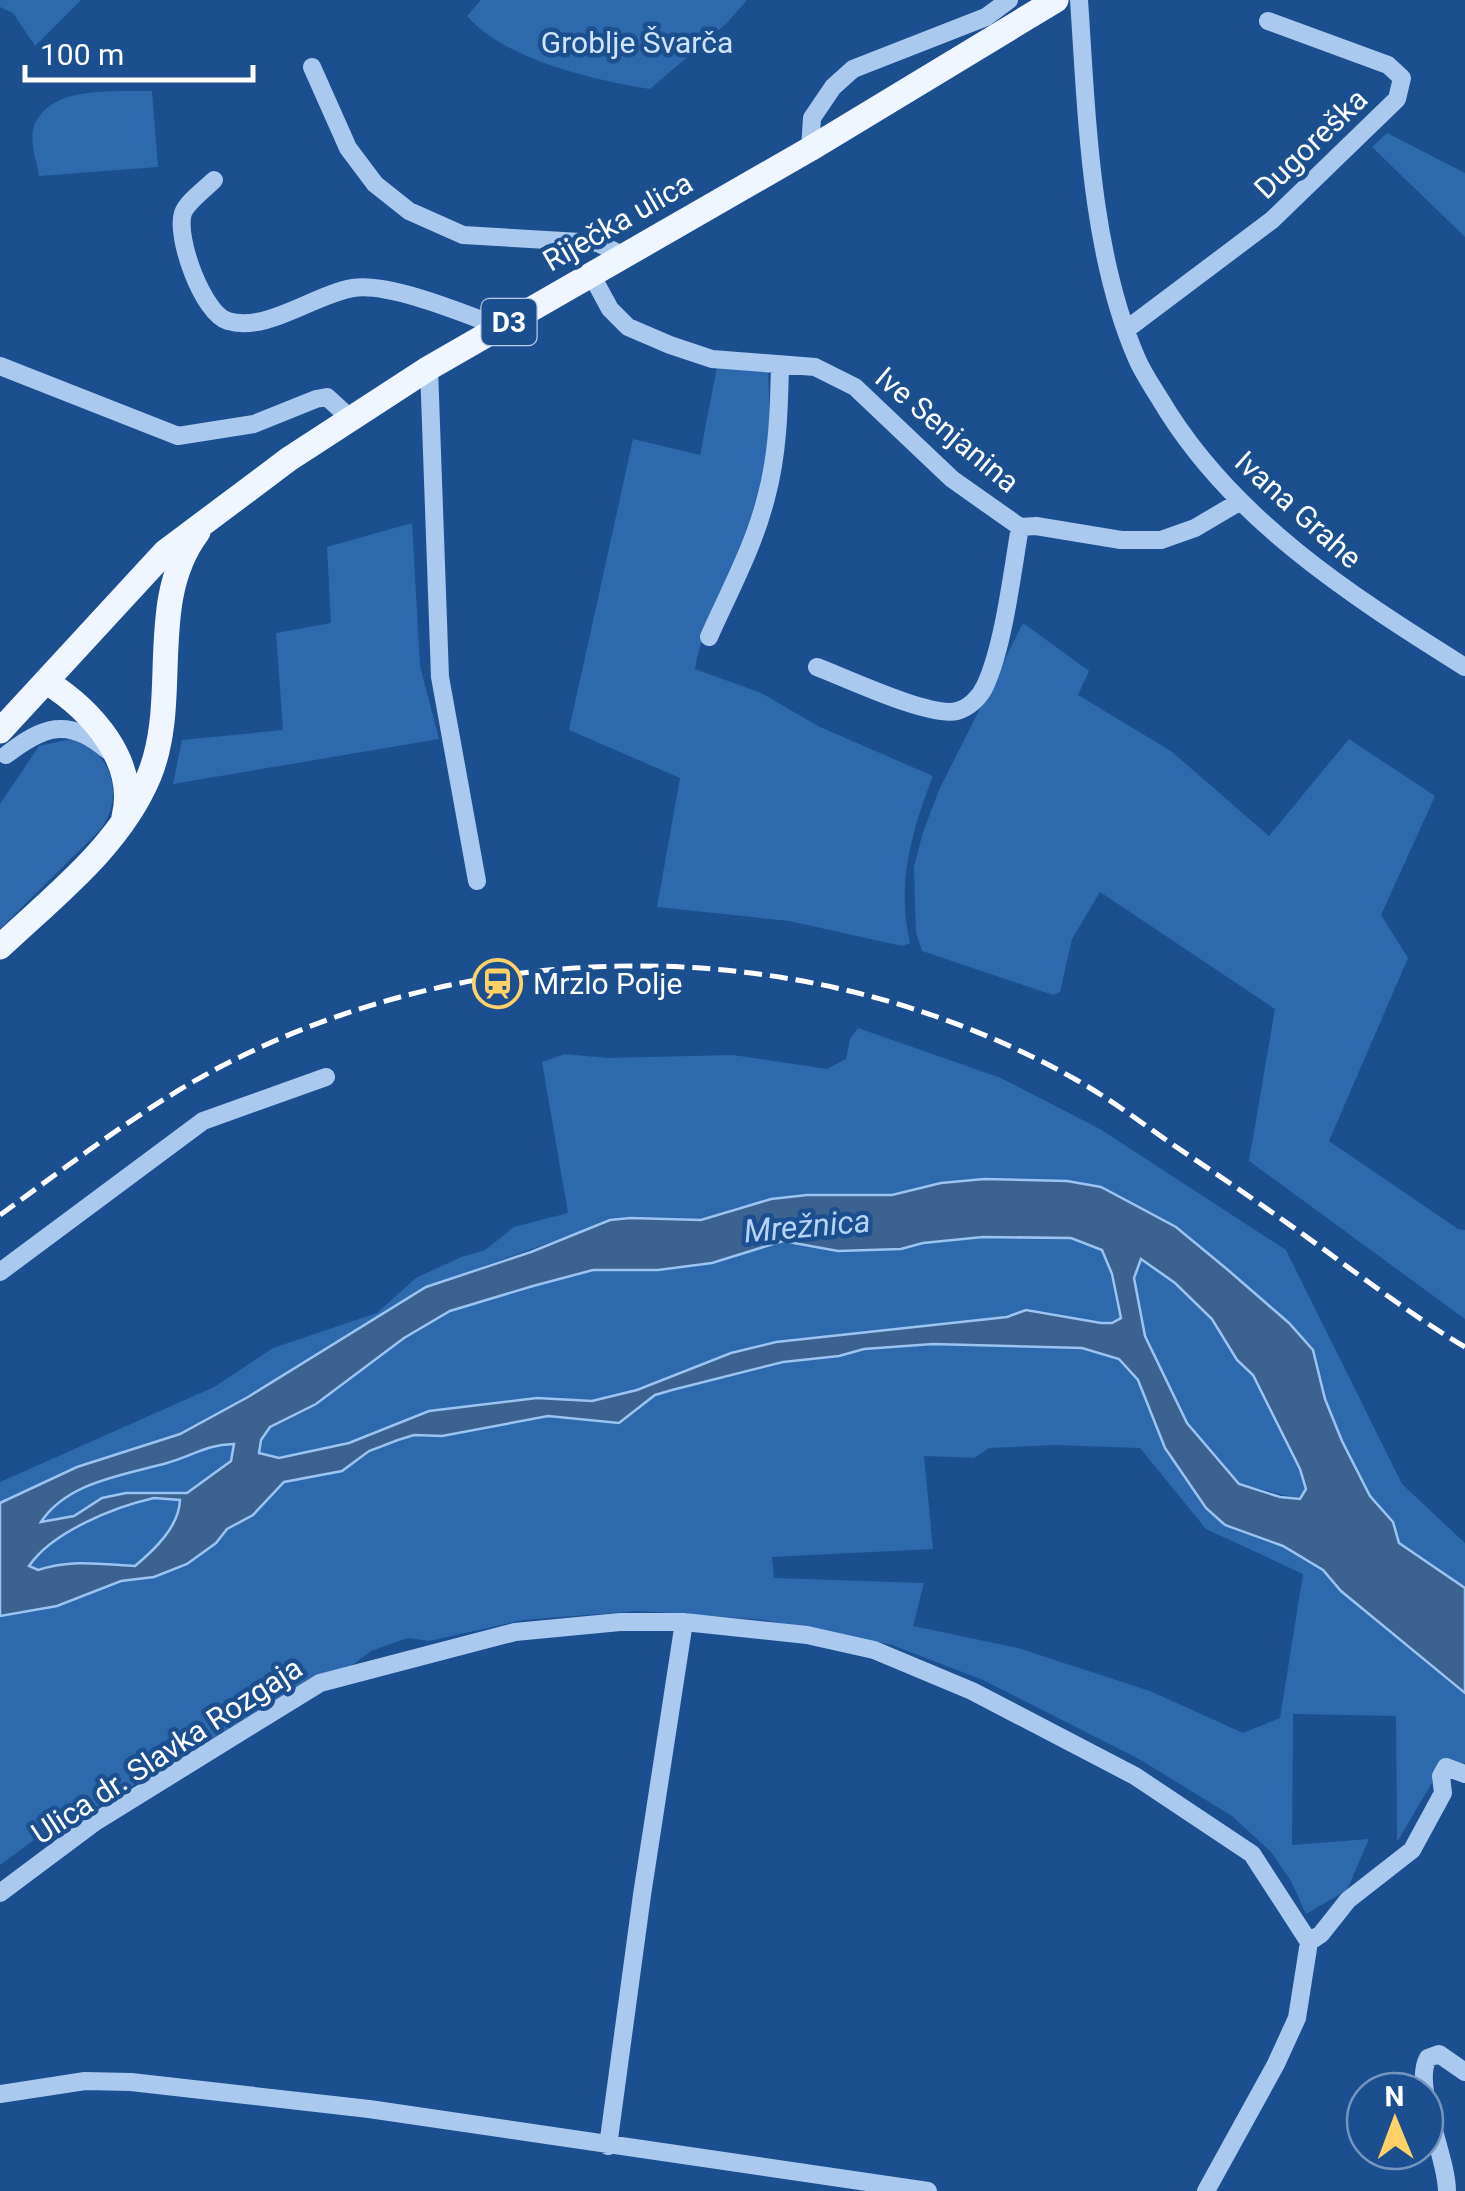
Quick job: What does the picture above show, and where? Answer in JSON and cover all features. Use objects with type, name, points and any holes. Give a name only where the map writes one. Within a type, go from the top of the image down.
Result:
[{"type":"main road","name":"Riječka ulica","points":[[2,751],[47,682],[165,552],[218,510],[430,368],[810,149],[1056,0]]},
{"type":"main road","name":"Riječka ulica","points":[[0,947],[122,826],[150,776],[164,711],[172,593],[181,561],[194,536],[218,510]]},
{"type":"main road","points":[[47,682],[96,723],[117,759],[127,795],[122,826]]},
{"type":"street","points":[[810,149],[812,118],[833,87],[854,69],[986,18],[1008,0]]},
{"type":"street","name":"Ivana Grahe","points":[[1078,0],[1105,257],[1137,360],[1176,426],[1239,502],[1344,590],[1465,668]]},
{"type":"street","name":"Dugoreška","points":[[1127,329],[1272,220],[1398,99],[1402,78],[1388,65],[1268,21]]},
{"type":"street","points":[[312,66],[348,148],[374,184],[409,211],[463,235],[598,242],[624,256]]},
{"type":"street","points":[[214,180],[183,210],[181,228],[202,296],[214,313],[227,321],[249,323],[354,288],[390,292],[500,327]]},
{"type":"street","name":"Ive Senjanina","points":[[591,274],[610,308],[628,327],[712,359],[814,367],[854,387],[952,479],[1020,527],[1036,526],[1121,540],[1161,540],[1194,528],[1239,502]]},
{"type":"street","points":[[709,636],[766,499],[779,430],[780,365]]},
{"type":"street","points":[[0,366],[178,436],[254,424],[316,399],[327,398],[350,418]]},
{"type":"street","points":[[430,368],[440,678],[477,881]]},
{"type":"street","name":"Ive Senjanina","points":[[818,667],[928,709],[955,712],[974,702],[985,687],[1002,624],[1020,527]]},
{"type":"street","points":[[2,751],[41,732],[66,729],[93,738],[117,759]]},
{"type":"street","points":[[0,1272],[203,1121],[326,1077]]},
{"type":"street","name":"Ulica dr. Slavka Rozgaja","points":[[0,1893],[96,1822],[320,1683],[515,1632],[620,1622],[684,1622],[807,1635],[874,1650],[972,1691],[1134,1776],[1252,1854],[1309,1942]]},
{"type":"street","points":[[608,2146],[684,1622]]},
{"type":"street","points":[[1206,2191],[1297,2018],[1309,1942],[1348,1900],[1412,1850],[1443,1792],[1441,1776],[1446,1767],[1465,1774]]},
{"type":"street","points":[[1446,2191],[1444,2157],[1423,2070],[1428,2058],[1440,2054],[1465,2072]]},
{"type":"street","points":[[0,2094],[86,2081],[131,2082],[369,2109],[928,2191]]},
{"type":"green space","points":[[0,0],[81,0],[35,46],[13,13],[0,7]]},
{"type":"green space","name":"Groblje Švarča","points":[[481,0],[747,0],[727,23],[650,89],[578,74],[504,45],[467,16]]},
{"type":"green space","points":[[152,91],[158,167],[39,176],[33,130],[40,115],[52,105],[84,94]]},
{"type":"green space","points":[[1387,133],[1465,173],[1465,237],[1372,147]]},
{"type":"green space","points":[[717,367],[768,372],[768,450],[752,526],[705,631],[695,669],[761,693],[820,727],[933,776],[908,858],[905,900],[910,943],[902,946],[789,921],[657,907],[680,778],[569,730],[633,439],[700,455]]},
{"type":"green space","points":[[412,523],[420,666],[439,739],[173,784],[182,740],[283,730],[276,633],[331,623],[327,547]]},
{"type":"green space","points":[[1023,623],[1089,671],[1078,695],[1171,751],[1269,836],[1349,739],[1435,796],[1381,915],[1408,958],[1329,1141],[1465,1230],[1465,1319],[1249,1161],[1275,1009],[1100,892],[1072,939],[1060,992],[1053,995],[922,951],[916,933],[914,867],[923,832],[939,790]]},
{"type":"green space","points":[[76,738],[106,765],[113,789],[109,815],[102,828],[0,929],[0,804],[39,746]]},
{"type":"green space","points":[[858,1028],[1001,1078],[1100,1129],[1286,1250],[1402,1484],[1465,1543],[1465,1588],[1399,1543],[1393,1522],[1370,1496],[1342,1441],[1325,1399],[1313,1350],[1289,1323],[1175,1227],[1101,1187],[1036,1179],[941,1183],[892,1195],[807,1195],[738,1207],[701,1220],[630,1218],[582,1231],[426,1287],[248,1397],[180,1434],[77,1467],[0,1503],[0,1482],[214,1387],[273,1348],[377,1313],[416,1278],[485,1250],[514,1227],[568,1213],[542,1062],[565,1054],[607,1058],[733,1055],[827,1069],[846,1059],[850,1039]]},
{"type":"green space","points":[[983,1237],[1071,1238],[1102,1250],[1121,1318],[1112,1324],[1026,1310],[1008,1317],[776,1342],[731,1353],[637,1390],[592,1401],[537,1398],[429,1411],[349,1443],[279,1458],[258,1454],[270,1427],[316,1404],[404,1338],[450,1311],[533,1286],[593,1270],[658,1270],[712,1263],[783,1241],[838,1251],[901,1249]]},
{"type":"green space","points":[[1141,1259],[1175,1283],[1212,1319],[1237,1360],[1253,1375],[1300,1469],[1307,1489],[1300,1499],[1239,1484],[1187,1423],[1145,1336],[1134,1278]]},
{"type":"green space","points":[[959,1343],[1082,1348],[1119,1359],[1138,1380],[1180,1469],[1206,1508],[1224,1525],[1283,1546],[1323,1570],[1341,1591],[1465,1693],[1465,1763],[1436,1776],[1397,1842],[1396,1716],[1293,1714],[1292,1845],[1369,1839],[1347,1890],[1306,1914],[1291,1881],[1271,1852],[1232,1816],[1139,1759],[983,1680],[892,1645],[764,1620],[637,1611],[523,1620],[429,1641],[408,1638],[371,1651],[343,1672],[281,1698],[61,1828],[57,1823],[0,1865],[0,1616],[57,1606],[121,1581],[154,1577],[187,1564],[216,1543],[227,1529],[253,1515],[284,1482],[342,1471],[369,1451],[414,1435],[442,1436],[548,1416],[619,1423],[656,1395],[783,1362],[864,1349]],"holes":[[[1055,1445],[1140,1448],[1206,1529],[1303,1574],[1280,1718],[1243,1733],[1150,1691],[1018,1648],[913,1626],[924,1583],[774,1578],[772,1557],[933,1549],[924,1456],[974,1458],[989,1448]]]},
{"type":"green space","points":[[234,1444],[231,1461],[187,1493],[126,1493],[102,1498],[74,1516],[40,1522],[66,1498],[97,1483]]},
{"type":"green space","points":[[154,1498],[181,1500],[179,1510],[170,1529],[135,1566],[74,1563],[38,1570],[28,1566],[53,1542],[85,1522]]},
{"type":"water","name":"Mrežnica","points":[[984,1179],[1067,1181],[1101,1187],[1176,1227],[1289,1323],[1313,1350],[1325,1399],[1342,1441],[1370,1496],[1393,1522],[1399,1543],[1465,1588],[1465,1693],[1341,1591],[1323,1570],[1283,1546],[1225,1525],[1206,1508],[1165,1448],[1138,1380],[1119,1359],[1082,1348],[933,1344],[864,1349],[783,1362],[655,1395],[619,1423],[548,1416],[442,1436],[414,1435],[369,1451],[342,1471],[284,1482],[253,1515],[227,1529],[216,1543],[187,1564],[154,1577],[121,1581],[57,1606],[0,1616],[0,1503],[77,1467],[180,1434],[248,1397],[426,1287],[531,1252],[610,1220],[701,1220],[771,1199],[892,1195],[941,1183]],"holes":[[[983,1237],[1071,1238],[1102,1250],[1112,1274],[1121,1318],[1101,1323],[1026,1310],[1007,1317],[776,1342],[731,1353],[637,1390],[592,1401],[537,1398],[429,1411],[349,1443],[279,1458],[259,1453],[261,1440],[270,1427],[316,1404],[404,1338],[450,1311],[593,1270],[658,1270],[712,1263],[783,1241],[838,1251],[901,1249]],[[1141,1259],[1175,1283],[1212,1319],[1237,1360],[1253,1375],[1300,1469],[1306,1489],[1300,1499],[1239,1484],[1187,1423],[1145,1336],[1134,1278]],[[234,1444],[231,1461],[187,1493],[126,1493],[102,1498],[74,1516],[41,1522],[52,1508],[81,1489]],[[154,1498],[180,1500],[170,1529],[135,1566],[74,1563],[38,1570],[29,1566],[68,1532]]]},
{"type":"railway","points":[[0,1215],[181,1089],[246,1054],[346,1013],[450,985],[556,969],[662,966],[769,975],[874,997],[976,1031],[1073,1078],[1465,1347]]},
{"type":"place","name":"Mrzlo Polje","points":[[498,984]]}]
